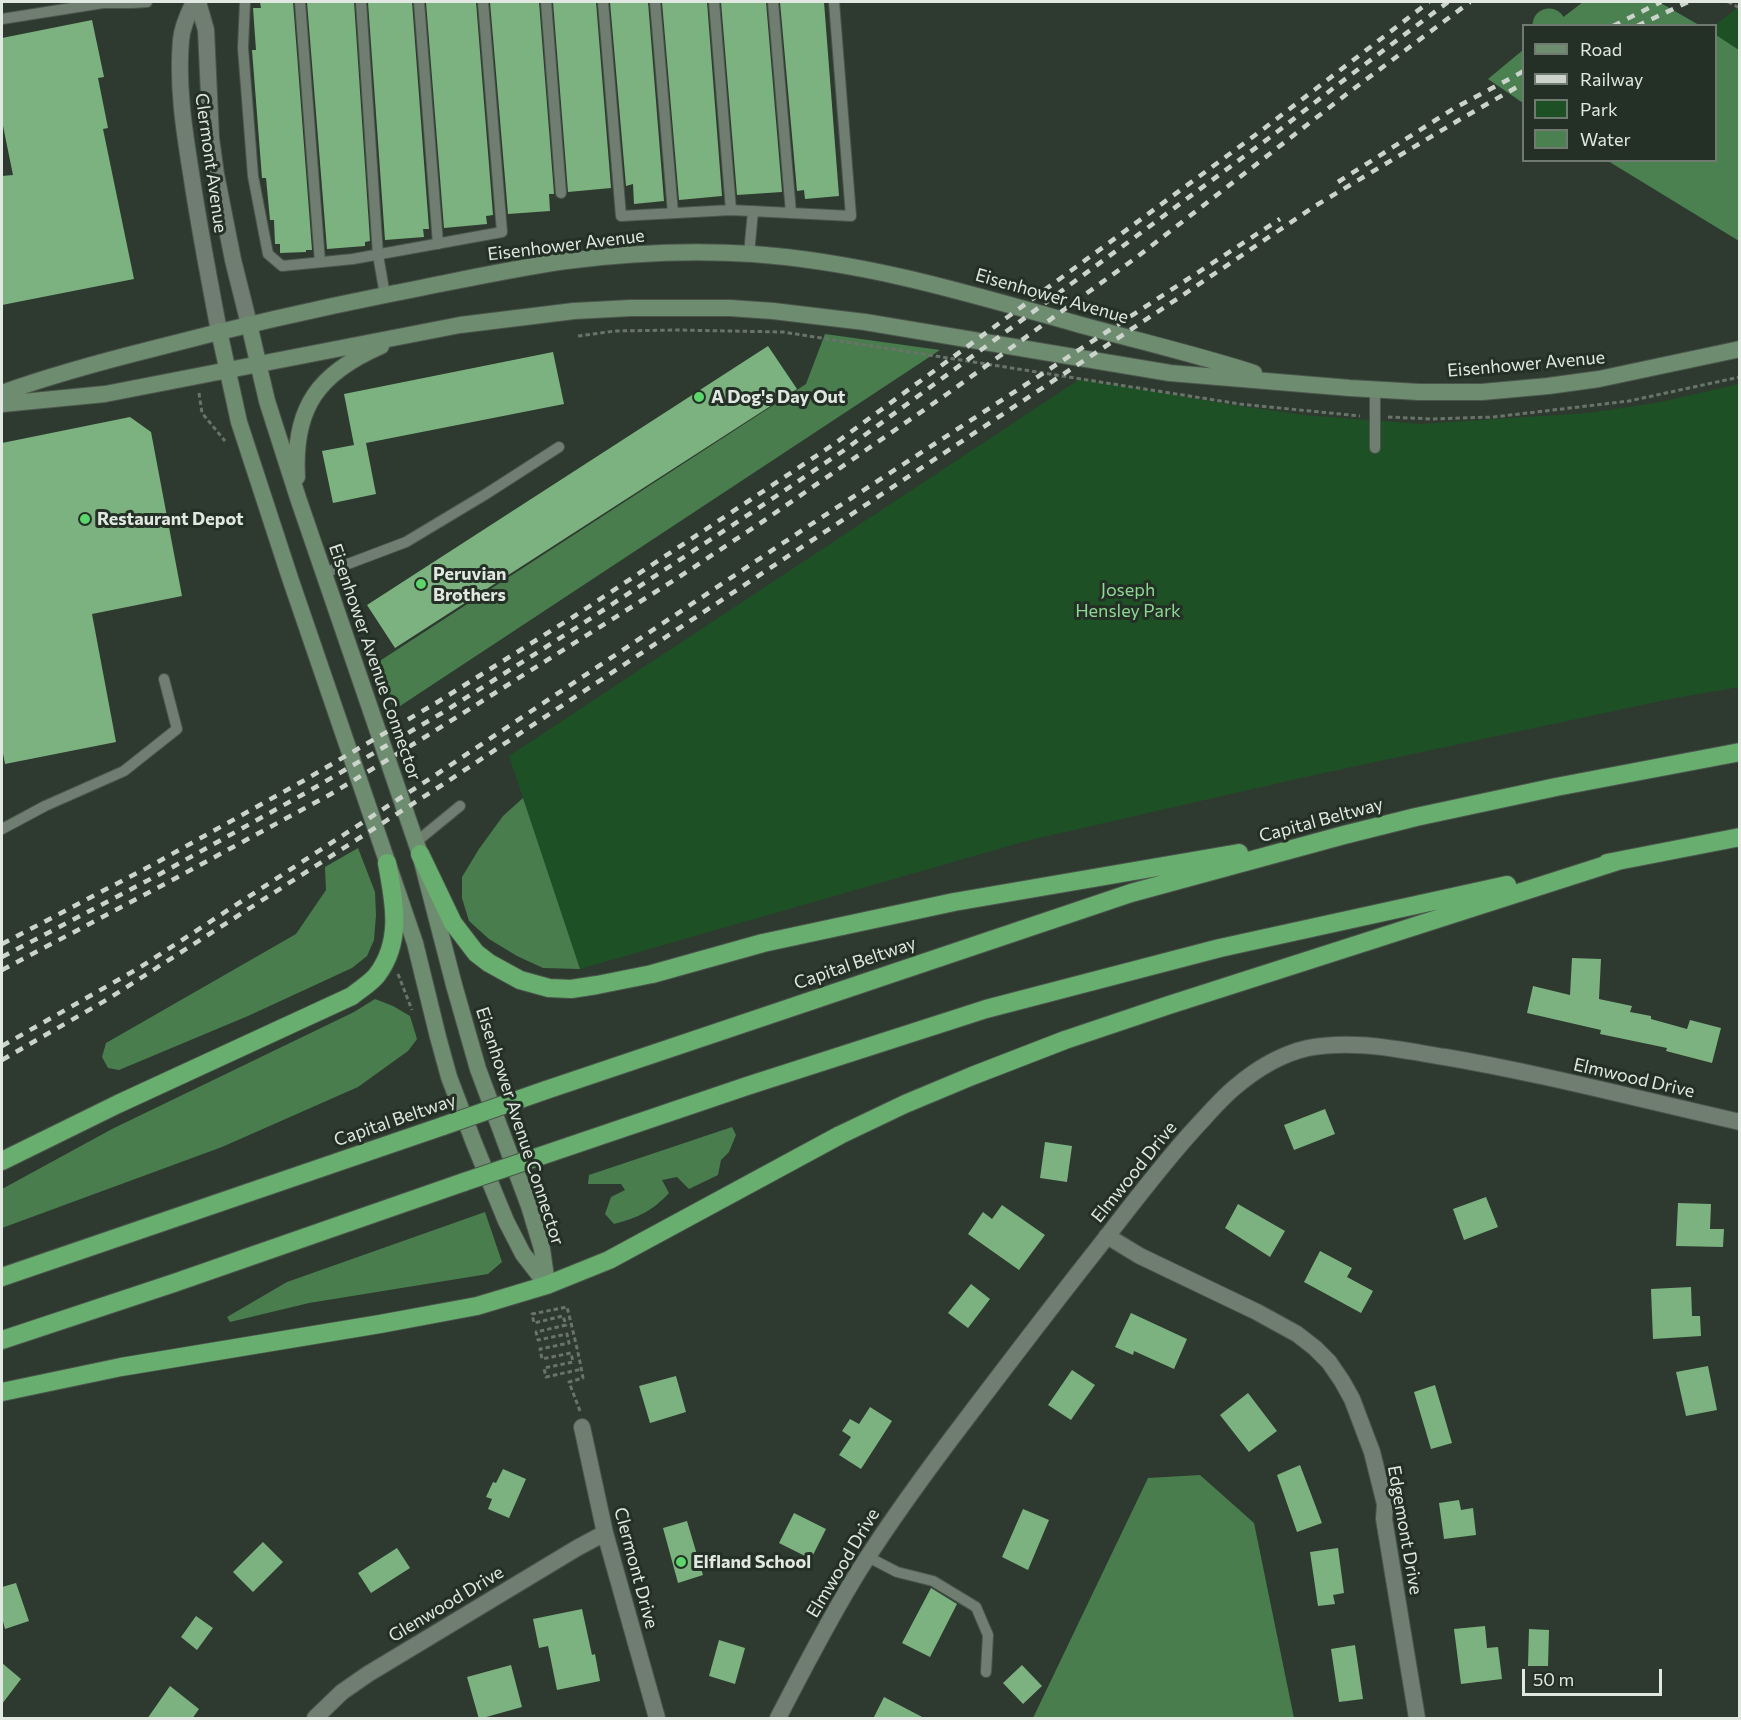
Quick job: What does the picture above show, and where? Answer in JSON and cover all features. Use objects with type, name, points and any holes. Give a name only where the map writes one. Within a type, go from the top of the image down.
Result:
[{"type":"highway","name":"Capital Beltway","points":[[2,1277],[546,1090],[1131,893],[1416,817],[1545,789],[1740,752]]},
{"type":"highway","points":[[418,848],[453,923],[476,953],[520,980],[549,988],[571,989],[652,974],[763,943],[954,902],[1344,835]]},
{"type":"highway","points":[[2,1340],[758,1082],[986,1009],[1220,948],[1618,861],[1740,837]]},
{"type":"highway","points":[[2,1392],[121,1367],[477,1306],[547,1285],[609,1260],[840,1135],[972,1076],[1065,1040],[1158,1008],[1618,861]]},
{"type":"highway","points":[[2,1161],[311,1013],[352,996],[376,976],[393,943],[395,906],[387,863]]},
{"type":"main road","name":"Eisenhower Avenue","points":[[2,393],[79,368],[219,331],[385,295],[505,271],[588,258],[702,252],[749,254],[848,265],[938,284],[1278,381]]},
{"type":"main road","name":"Eisenhower Avenue","points":[[2,404],[105,394],[460,325],[574,311],[652,308],[730,308],[773,311],[865,322],[1170,373],[1419,392],[1482,392],[1548,386],[1599,379],[1740,349]]},
{"type":"main road","name":"Eisenhower Avenue Connector","points":[[249,324],[267,401],[298,498],[418,848],[478,1069],[529,1206],[542,1248],[547,1285]]},
{"type":"main road","name":"Eisenhower Avenue Connector","points":[[219,331],[246,445],[415,943],[449,1077],[514,1238],[523,1254],[547,1285]]},
{"type":"main road","points":[[298,498],[296,451],[300,427],[310,400],[325,380],[345,365],[408,335]]},
{"type":"street","name":"Clermont Avenue","points":[[196,2],[206,30],[211,138],[216,174],[233,260],[249,324]]},
{"type":"street","name":"Clermont Avenue","points":[[196,2],[186,16],[181,39],[182,99],[200,232],[219,331]]},
{"type":"street","name":"Elmwood Drive","points":[[778,1719],[829,1621],[888,1525],[929,1467],[1178,1147],[1233,1089],[1252,1074],[1275,1060],[1308,1048],[1345,1045],[1411,1052],[1497,1066],[1740,1122]]},
{"type":"street","name":"Edgemont Drive","points":[[1107,1236],[1140,1256],[1257,1312],[1297,1334],[1329,1362],[1342,1381],[1352,1399],[1372,1452],[1385,1504],[1384,1519],[1417,1719]]},
{"type":"street","name":"Clermont Drive","points":[[582,1427],[605,1533],[657,1719]]},
{"type":"street","name":"Glenwood Drive","points":[[315,1719],[342,1692],[368,1674],[605,1533]]},
{"type":"lane","points":[[2,19],[104,3],[147,2]]},
{"type":"lane","points":[[245,2],[243,48],[253,176],[268,254],[282,266],[353,260],[502,232],[483,2]]},
{"type":"lane","points":[[300,2],[320,262]]},
{"type":"lane","points":[[361,2],[378,255],[385,295]]},
{"type":"lane","points":[[419,2],[438,244]]},
{"type":"lane","points":[[546,2],[561,193]]},
{"type":"lane","points":[[603,2],[621,216],[731,210],[851,216],[834,2]]},
{"type":"lane","points":[[655,2],[673,213]]},
{"type":"lane","points":[[714,2],[731,210]]},
{"type":"lane","points":[[773,2],[791,213]]},
{"type":"lane","points":[[749,254],[753,211]]},
{"type":"lane","points":[[1375,390],[1375,448]]},
{"type":"lane","points":[[324,573],[406,542],[559,447]]},
{"type":"lane","points":[[2,829],[45,806],[124,771],[177,729],[164,679]]},
{"type":"lane","points":[[418,848],[460,806]]},
{"type":"lane","points":[[868,1557],[897,1572],[933,1581],[976,1607],[988,1635],[986,1672]]},
{"type":"path","points":[[1728,2],[1740,8]]},
{"type":"path","points":[[582,1369],[546,1377],[544,1368],[573,1362],[571,1353],[542,1359],[540,1349],[569,1343],[567,1334],[538,1340],[536,1332],[566,1325],[563,1316],[534,1323],[532,1314],[567,1307],[568,1310],[579,1358],[582,1369],[584,1378],[569,1382],[585,1424],[582,1427]]},
{"type":"green space","points":[[1739,7],[1739,50],[1717,36],[1717,24]]},
{"type":"green space","name":"Joseph Hensley Park","points":[[1080,379],[1303,415],[1421,424],[1588,413],[1656,403],[1739,384],[1739,687],[1670,699],[1305,777],[1026,841],[580,969],[509,756]]},
{"type":"shaded area","points":[[825,334],[940,350],[394,710],[375,664],[806,384]]},
{"type":"shaded area","points":[[523,798],[580,969],[543,968],[489,939],[469,921],[462,898],[462,877],[503,816]]},
{"type":"shaded area","points":[[358,848],[375,892],[374,940],[367,956],[352,968],[248,1016],[119,1070],[108,1068],[102,1057],[106,1043],[296,934],[326,890],[325,867]]},
{"type":"shaded area","points":[[375,999],[410,1016],[417,1039],[408,1051],[358,1087],[222,1147],[2,1228],[2,1189],[112,1129],[354,1012]]},
{"type":"shaded area","points":[[732,1127],[736,1135],[729,1152],[721,1160],[718,1175],[689,1189],[677,1177],[662,1180],[669,1193],[656,1205],[638,1216],[614,1224],[605,1214],[611,1197],[625,1190],[621,1184],[588,1184],[589,1175]]},
{"type":"shaded area","points":[[485,1212],[502,1262],[488,1274],[309,1303],[230,1322],[227,1317],[287,1282]]},
{"type":"shaded area","points":[[1200,1475],[1254,1523],[1294,1718],[1033,1718],[1148,1478]]},
{"type":"water","points":[[1583,2],[1659,2],[1697,24],[1554,24]]},
{"type":"water","points":[[1717,36],[1739,50],[1739,241],[1610,162],[1717,162]]},
{"type":"water","points":[[1522,51],[1522,102],[1488,79]]},
{"type":"building","points":[[260,2],[293,2],[312,250],[306,250],[306,252],[280,253],[280,244],[275,244],[274,220],[270,220],[266,178],[262,178],[252,50],[256,50],[253,8],[261,8]]},
{"type":"building","points":[[307,2],[354,2],[370,241],[365,242],[365,246],[327,249]]},
{"type":"building","points":[[368,2],[412,2],[429,229],[423,229],[424,237],[385,240]]},
{"type":"building","points":[[426,2],[476,2],[493,215],[486,216],[487,224],[444,228]]},
{"type":"building","points":[[490,2],[539,2],[554,194],[549,194],[550,211],[508,214]]},
{"type":"building","points":[[553,2],[596,2],[611,188],[568,192]]},
{"type":"building","points":[[610,2],[648,2],[664,201],[634,204],[633,184],[626,186]]},
{"type":"building","points":[[662,2],[707,2],[722,196],[679,200]]},
{"type":"building","points":[[721,2],[766,2],[782,192],[737,195]]},
{"type":"building","points":[[780,2],[824,2],[839,196],[805,199],[804,190],[797,191]]},
{"type":"building","points":[[92,20],[104,77],[98,78],[108,128],[103,129],[134,279],[2,305],[2,176],[13,175],[2,121],[2,38]]},
{"type":"building","points":[[768,346],[797,389],[395,648],[367,605]]},
{"type":"building","points":[[553,352],[564,404],[366,443],[376,494],[333,503],[322,451],[354,445],[344,394]]},
{"type":"building","name":"Restaurant Depot","points":[[130,417],[151,432],[182,596],[92,614],[116,742],[5,764],[2,748],[2,443]]},
{"type":"building","points":[[1572,958],[1601,959],[1599,999],[1632,1006],[1630,1012],[1651,1016],[1651,1019],[1687,1029],[1690,1020],[1721,1028],[1712,1063],[1666,1051],[1667,1048],[1600,1034],[1601,1030],[1527,1013],[1533,986],[1570,995]]},
{"type":"building","points":[[1325,1109],[1335,1134],[1294,1150],[1284,1125]]},
{"type":"building","points":[[1045,1142],[1072,1146],[1067,1182],[1040,1178]]},
{"type":"building","points":[[1486,1197],[1498,1227],[1464,1240],[1453,1209]]},
{"type":"building","points":[[1678,1203],[1711,1204],[1710,1229],[1724,1229],[1723,1247],[1676,1246]]},
{"type":"building","points":[[1238,1204],[1285,1231],[1270,1257],[1225,1228]]},
{"type":"building","points":[[1002,1205],[1045,1235],[1019,1270],[968,1234],[983,1212],[992,1219]]},
{"type":"building","points":[[1320,1251],[1352,1268],[1347,1277],[1373,1291],[1361,1313],[1304,1282]]},
{"type":"building","points":[[971,1284],[990,1299],[968,1328],[948,1313]]},
{"type":"building","points":[[1691,1287],[1692,1316],[1700,1316],[1701,1336],[1653,1339],[1651,1289]]},
{"type":"building","points":[[1131,1313],[1187,1339],[1174,1369],[1134,1351],[1133,1355],[1115,1347]]},
{"type":"building","points":[[1708,1366],[1717,1410],[1686,1416],[1676,1372]]},
{"type":"building","points":[[1072,1370],[1095,1385],[1071,1420],[1048,1405]]},
{"type":"building","points":[[676,1376],[686,1412],[650,1423],[639,1386]]},
{"type":"building","points":[[1435,1385],[1452,1443],[1431,1449],[1414,1392]]},
{"type":"building","points":[[1248,1393],[1277,1431],[1249,1452],[1220,1415]]},
{"type":"building","points":[[870,1407],[892,1421],[861,1469],[839,1455],[851,1437],[842,1431],[850,1419],[859,1424]]},
{"type":"building","points":[[1300,1465],[1322,1523],[1297,1532],[1277,1475]]},
{"type":"building","points":[[503,1469],[526,1479],[509,1518],[488,1509],[492,1499],[486,1497],[493,1482],[496,1483]]},
{"type":"building","points":[[1459,1500],[1461,1510],[1473,1508],[1476,1535],[1444,1539],[1439,1503]]},
{"type":"building","points":[[1023,1509],[1049,1520],[1028,1570],[1002,1557]]},
{"type":"building","points":[[794,1513],[826,1529],[811,1559],[779,1543]]},
{"type":"building","points":[[687,1521],[703,1575],[678,1583],[663,1528]]},
{"type":"building","points":[[263,1542],[283,1562],[253,1592],[233,1572]]},
{"type":"building","points":[[397,1548],[410,1568],[371,1593],[358,1573]]},
{"type":"building","points":[[1338,1548],[1344,1593],[1333,1595],[1335,1604],[1318,1606],[1310,1552]]},
{"type":"building","points":[[16,1583],[29,1621],[5,1629],[2,1618],[2,1587]]},
{"type":"building","points":[[931,1588],[957,1604],[930,1657],[902,1643]]},
{"type":"building","points":[[582,1609],[600,1681],[557,1690],[548,1646],[539,1648],[533,1619]]},
{"type":"building","points":[[196,1616],[213,1628],[197,1650],[181,1637]]},
{"type":"building","points":[[1485,1626],[1487,1648],[1498,1647],[1502,1679],[1461,1684],[1454,1629]]},
{"type":"building","points":[[1529,1629],[1549,1630],[1548,1666],[1528,1666]]},
{"type":"building","points":[[719,1640],[745,1648],[735,1684],[709,1676]]},
{"type":"building","points":[[1355,1645],[1363,1699],[1339,1702],[1331,1649]]},
{"type":"building","points":[[2,1663],[21,1679],[2,1704]]},
{"type":"building","points":[[511,1665],[522,1707],[479,1719],[467,1677]]},
{"type":"building","points":[[1022,1665],[1042,1686],[1023,1704],[1003,1683]]},
{"type":"building","points":[[170,1686],[199,1709],[192,1719],[147,1719]]},
{"type":"building","points":[[884,1697],[926,1719],[873,1719]]},
{"type":"railway","points":[[2,944],[154,864],[303,781],[436,703],[573,617],[837,442],[1262,130],[1429,2]]},
{"type":"railway","points":[[2,957],[160,874],[442,713],[757,509],[843,451],[1127,243],[1448,2]]},
{"type":"railway","points":[[2,970],[331,794],[676,579],[947,394],[1137,257],[1348,93],[1470,2]]},
{"type":"railway","points":[[1617,24],[1661,2]]},
{"type":"railway","points":[[1641,24],[1688,2]]},
{"type":"railway","points":[[1338,182],[1453,109],[1522,72]]},
{"type":"railway","points":[[2,1060],[108,999],[442,785],[1315,206],[1522,84]]},
{"type":"railway","points":[[2,1046],[139,968],[437,774],[810,525],[1280,219]]},
{"type":"place","name":"A Dog's Day Out","points":[[699,397]]},
{"type":"place","name":"Restaurant Depot","points":[[85,519]]},
{"type":"place","name":"Peruvian Brothers","points":[[421,584]]},
{"type":"place","name":"Elfland School","points":[[681,1562]]}]
